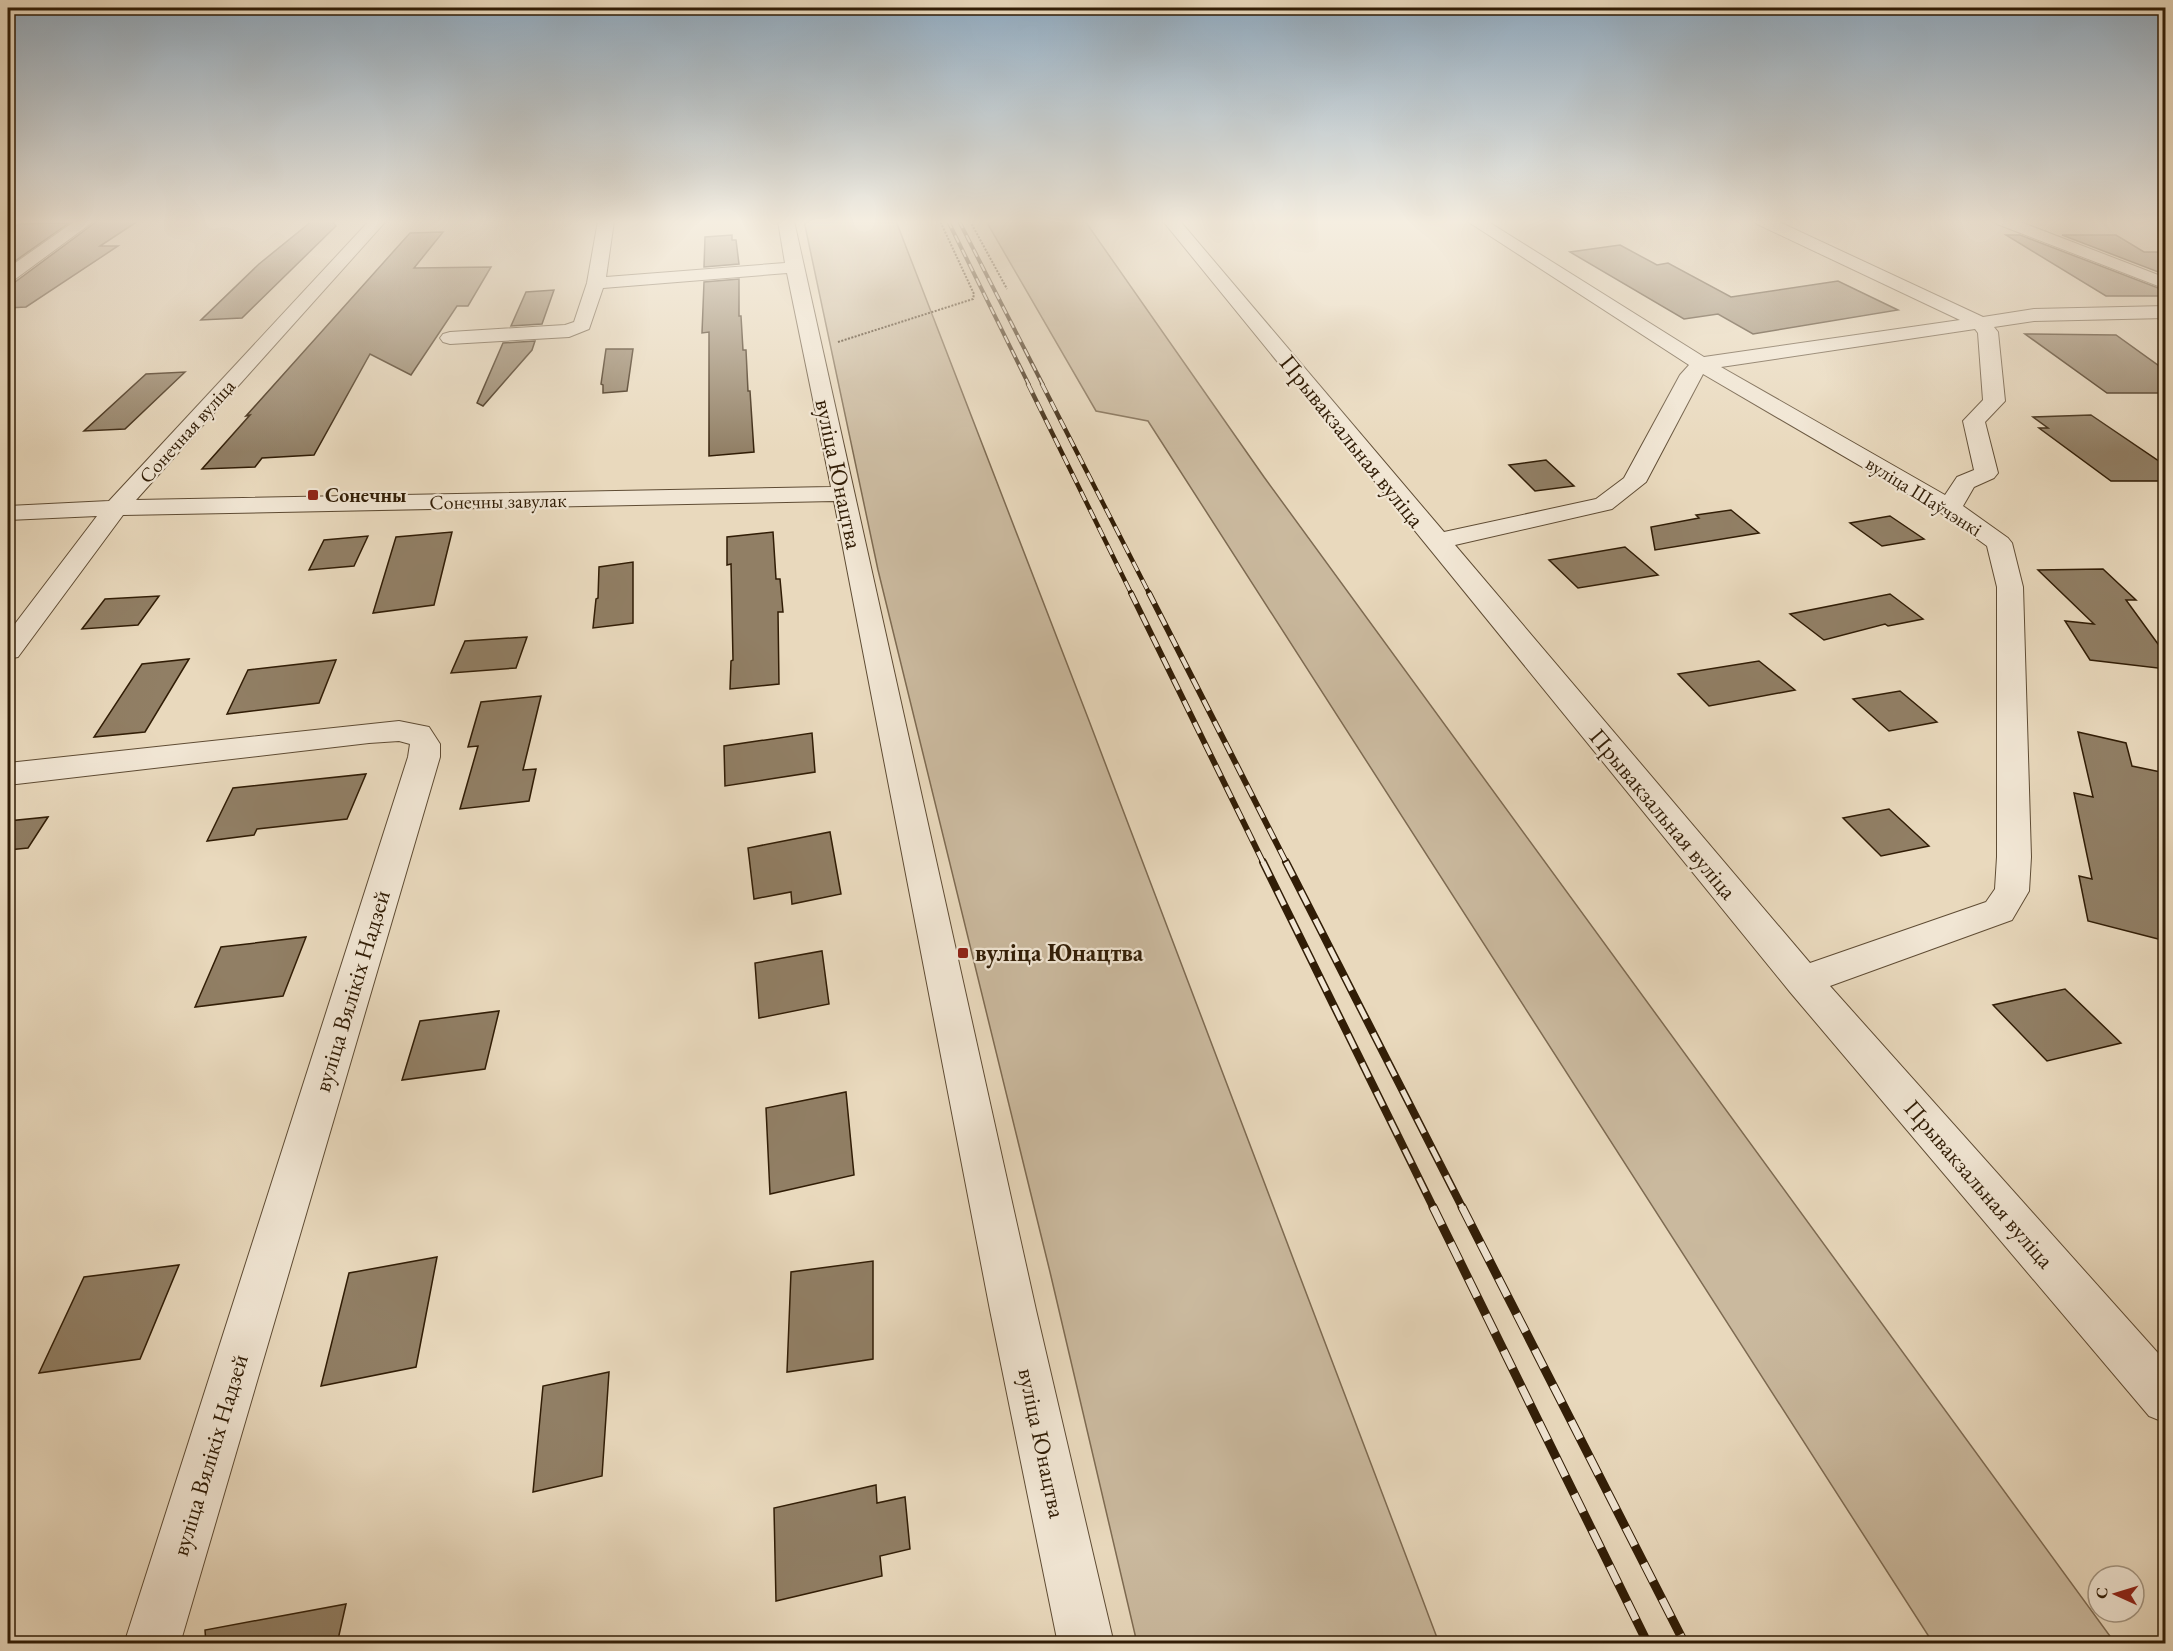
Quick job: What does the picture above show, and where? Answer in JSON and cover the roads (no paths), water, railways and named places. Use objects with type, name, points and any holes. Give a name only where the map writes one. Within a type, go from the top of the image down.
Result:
[{"type":"street","name":"Сонечная вуліца","points":[[8,651],[116,508],[308,298]]},
{"type":"street","points":[[450,338],[569,331],[582,325],[591,298]]},
{"type":"street","name":"вуліца Юнацтва","points":[[801,298],[844,494],[1008,1286],[1086,1644]]},
{"type":"street","name":"Прывакзальная вуліца","points":[[1234,298],[1435,542],[1803,981],[2166,1399]]},
{"type":"street","name":"вуліца Шаўчэнкі","points":[[1597,298],[1701,364],[1950,508],[1999,543],[2010,587],[2014,857],[2012,891],[1999,911],[1803,981]]},
{"type":"street","points":[[1928,298],[1979,322],[1988,332],[1994,401],[1974,421],[1986,473],[1965,482],[1950,508]]},
{"type":"street","points":[[1435,542],[1604,504],[1634,482],[1690,375],[1701,364],[2034,315],[2166,312]]},
{"type":"street","name":"Сонечны завулак","points":[[8,513],[116,508],[844,494]]},
{"type":"street","name":"вуліца Вялікіх Надзей","points":[[8,774],[369,733],[399,731],[418,734],[425,744],[421,769],[152,1644]]},
{"type":"railway","points":[[986,298],[1029,385]]},
{"type":"railway","points":[[998,298],[1043,385]]},
{"type":"railway","points":[[1028,384],[1132,595]]},
{"type":"railway","points":[[1042,384],[1150,595]]},
{"type":"railway","points":[[1131,593],[1264,864]]},
{"type":"railway","points":[[1149,593],[1287,864]]},
{"type":"railway","points":[[1263,862],[1434,1209]]},
{"type":"railway","points":[[1286,862],[1463,1209]]},
{"type":"railway","points":[[1433,1207],[1648,1644]]},
{"type":"railway","points":[[1462,1207],[1685,1644]]},
{"type":"place","name":"Сонечны","points":[[313,495]]},
{"type":"place","name":"вуліца Юнацтва","points":[[963,953]]}]
